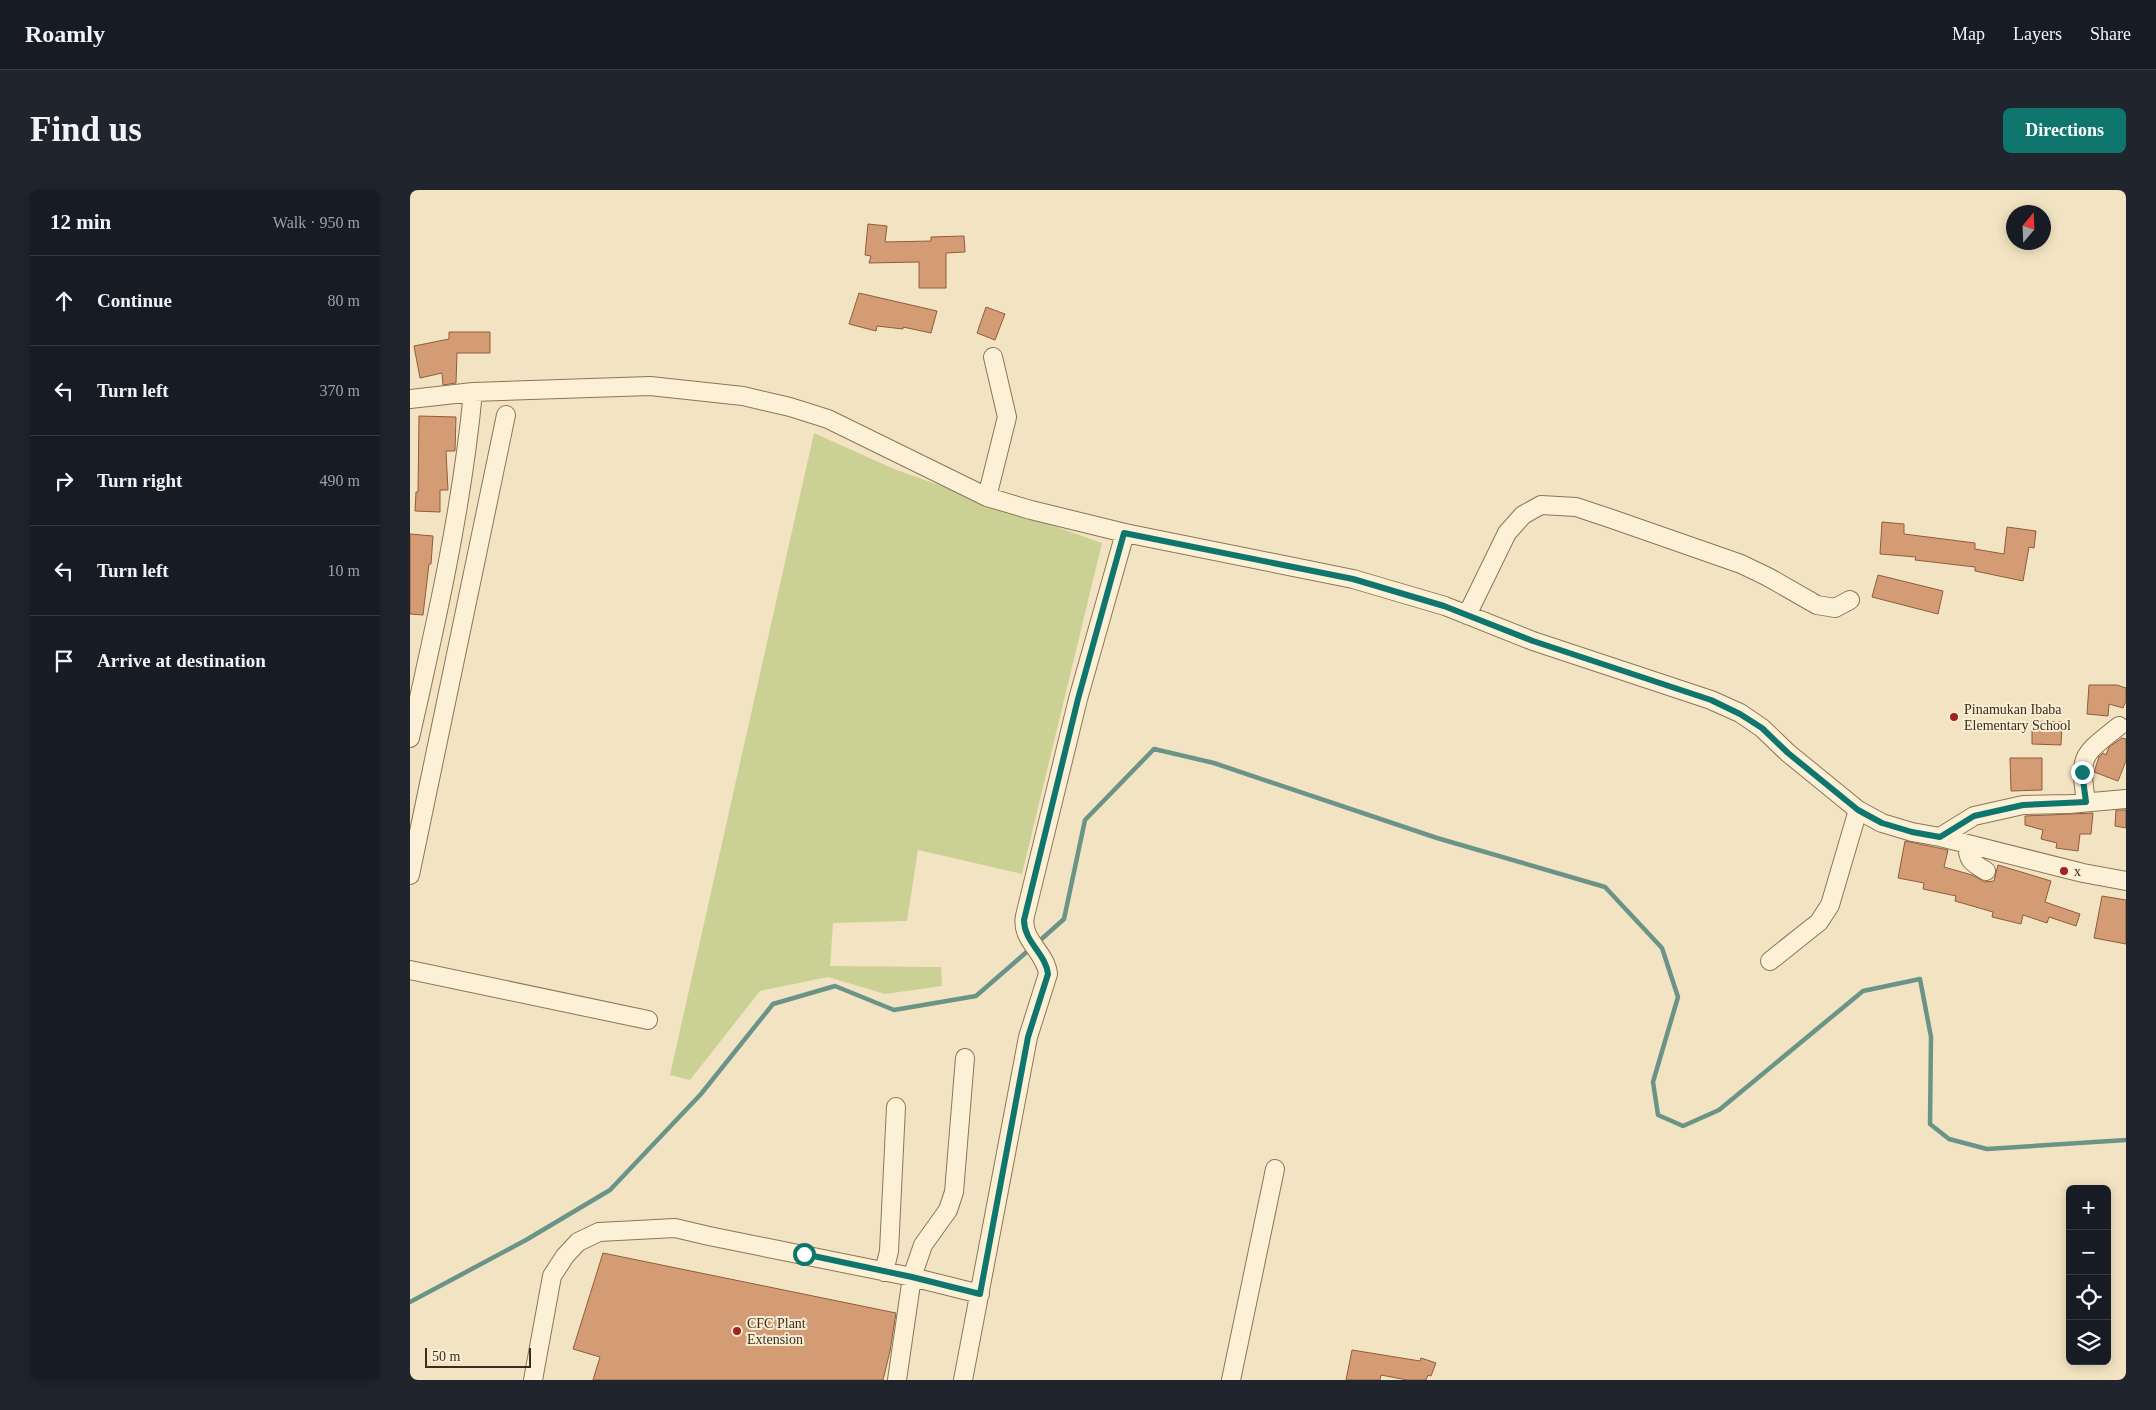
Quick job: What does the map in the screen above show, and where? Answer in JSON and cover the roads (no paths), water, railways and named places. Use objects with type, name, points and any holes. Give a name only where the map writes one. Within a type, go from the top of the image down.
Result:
[{"type":"street","points":[[987,497],[1007,417],[993,357]]},
{"type":"street","points":[[410,399],[473,392],[650,386],[743,396],[790,407],[828,419],[987,497],[1124,533],[1353,579],[1444,606],[1533,641],[1711,700],[1740,714],[1762,728],[1788,753],[1858,810],[1882,823],[2083,873],[2126,881]]},
{"type":"street","points":[[410,738],[458,515],[468,448],[473,392]]},
{"type":"street","points":[[410,875],[506,415]]},
{"type":"street","points":[[1467,614],[1507,533],[1523,515],[1542,505],[1576,508],[1741,564],[1817,605],[1835,608],[1850,600]]},
{"type":"street","points":[[963,1380],[1028,1037],[1047,978],[1047,967],[1024,929],[1025,916],[1078,699],[1124,533]]},
{"type":"street","points":[[2086,802],[2082,772],[2084,758],[2097,744],[2119,726]]},
{"type":"street","points":[[1940,837],[1974,816],[2023,805],[2126,799]]},
{"type":"street","points":[[1770,960],[1818,922],[1830,905],[1858,810]]},
{"type":"street","points":[[1967,844],[1968,857],[1973,863],[1986,871]]},
{"type":"street","points":[[410,970],[648,1020]]},
{"type":"street","points":[[897,1380],[912,1277],[923,1246],[948,1210],[954,1192],[966,1058]]},
{"type":"street","points":[[884,1272],[889,1250],[896,1106]]},
{"type":"street","points":[[1231,1380],[1275,1169]]},
{"type":"street","points":[[533,1380],[552,1276],[565,1256],[578,1242],[599,1232],[675,1228],[912,1277],[980,1294]]},
{"type":"waterway","points":[[1036,944],[1064,919],[1085,820],[1154,749],[1214,763],[1437,838],[1605,887],[1662,948],[1678,997],[1653,1082],[1658,1115],[1683,1126],[1719,1110],[1863,991],[1920,979],[1931,1037],[1930,1124],[1949,1139],[1987,1149],[2126,1140]]},
{"type":"waterway","points":[[410,1302],[526,1240],[610,1190],[701,1094],[773,1004],[835,986],[894,1010],[976,996],[1030,949]]},
{"type":"place","name":"Pinamukan Ibaba Elementary School","points":[[1954,717]]},
{"type":"place","name":"x","points":[[2064,871]]},
{"type":"place","name":"CFC Plant Extension","points":[[737,1331]]}]
